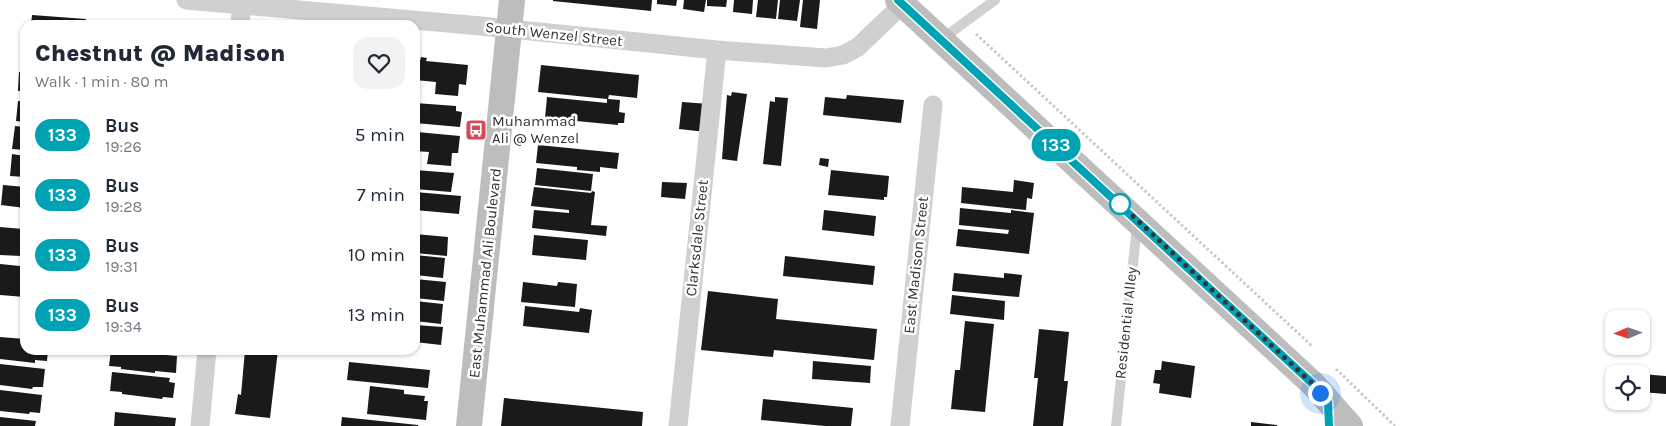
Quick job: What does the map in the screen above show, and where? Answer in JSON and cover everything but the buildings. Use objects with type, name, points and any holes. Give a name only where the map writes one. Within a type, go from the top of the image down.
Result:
[{"type":"main road","name":"East Muhammad Ali Boulevard","points":[[469,426],[512,0]]},
{"type":"main road","points":[[901,2],[1313,384],[1329,414],[1350,426]]},
{"type":"street","name":"South Wenzel Street","points":[[186,0],[242,3],[417,20]]},
{"type":"street","name":"South Wenzel Street","points":[[420,20],[717,50],[826,58],[843,54],[858,47],[901,2]]},
{"type":"street","points":[[240,20],[242,3]]},
{"type":"street","name":"Clarksdale Street","points":[[678,426],[717,50]]},
{"type":"street","name":"East Madison Street","points":[[900,426],[932,105]]},
{"type":"street","points":[[200,426],[207,355]]},
{"type":"lane","points":[[941,39],[995,0]]},
{"type":"lane","name":"Residential Alley","points":[[1116,426],[1137,221]]},
{"type":"path","points":[[964,24],[1314,348]]},
{"type":"path","points":[[1334,367],[1394,426]]},
{"type":"bus line","name":"133","points":[[898,0],[1313,384],[1328,402],[1329,426]]},
{"type":"place","name":"Muhammad Ali @ Wenzel","points":[[476,130]]},
{"type":"route","points":[[1120,204],[1313,384],[1320,393]]}]
